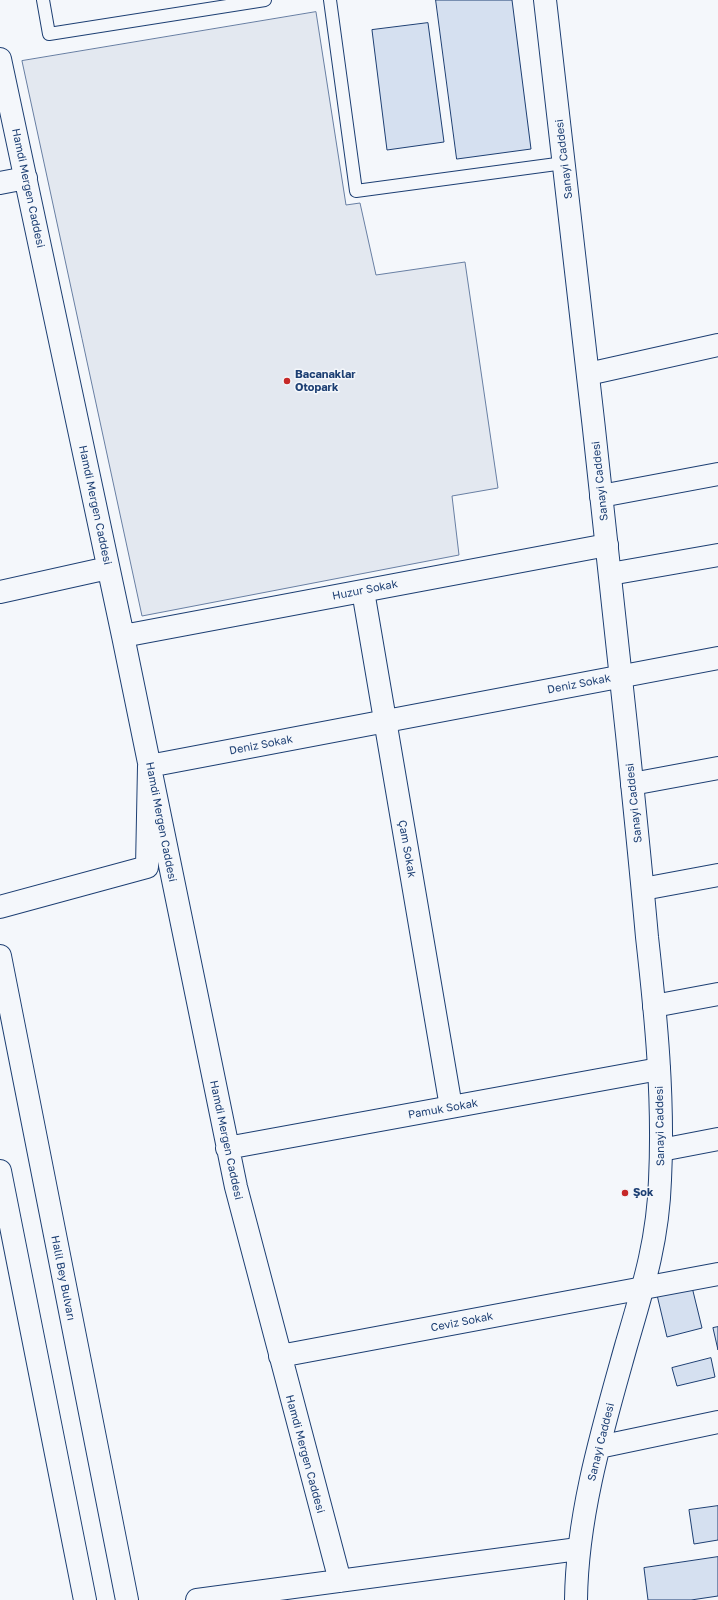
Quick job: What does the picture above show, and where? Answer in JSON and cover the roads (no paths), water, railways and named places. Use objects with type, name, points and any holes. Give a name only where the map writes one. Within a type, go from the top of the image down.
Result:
[{"type":"main road","name":"Sanayi Caddesi","points":[[545,0],[607,545],[643,889],[659,1069],[661,1150],[656,1233],[644,1288],[599,1447],[578,1549],[576,1600]]},
{"type":"main road","name":"Hamdi Mergen Caddesi","points":[[0,60],[123,636],[227,1148],[247,1236],[340,1581]]},
{"type":"main road","points":[[0,183],[26,178]]},
{"type":"main road","points":[[588,374],[718,345]]},
{"type":"main road","points":[[601,496],[718,474]]},
{"type":"main road","name":"Huzur Sokak","points":[[123,636],[607,545]]},
{"type":"main road","points":[[610,574],[718,554]]},
{"type":"main road","points":[[0,592],[108,568]]},
{"type":"main road","name":"Çam Sokak","points":[[363,590],[451,1107]]},
{"type":"main road","name":"Deniz Sokak","points":[[149,766],[718,658]]},
{"type":"main road","points":[[0,907],[147,867],[149,766]]},
{"type":"main road","points":[[632,784],[718,768]]},
{"type":"main road","points":[[643,889],[718,875]]},
{"type":"main road","name":"Halil Bey Bulvarı","points":[[0,956],[127,1600]]},
{"type":"main road","points":[[654,1006],[718,994]]},
{"type":"main road","name":"Pamuk Sokak","points":[[227,1148],[659,1069]]},
{"type":"main road","points":[[661,1150],[718,1139]]},
{"type":"main road","points":[[0,1171],[85,1600]]},
{"type":"main road","name":"Ceviz Sokak","points":[[280,1356],[718,1274]]},
{"type":"main road","points":[[599,1447],[718,1422]]},
{"type":"main road","points":[[197,1600],[297,1593],[340,1581],[578,1549]]},
{"type":"lane","points":[[43,0],[49,34],[265,0]]},
{"type":"lane","points":[[330,0],[356,191],[564,163]]},
{"type":"place","name":"Bacanaklar Otopark","points":[[287,381]]},
{"type":"place","name":"Şok","points":[[625,1193]]}]
